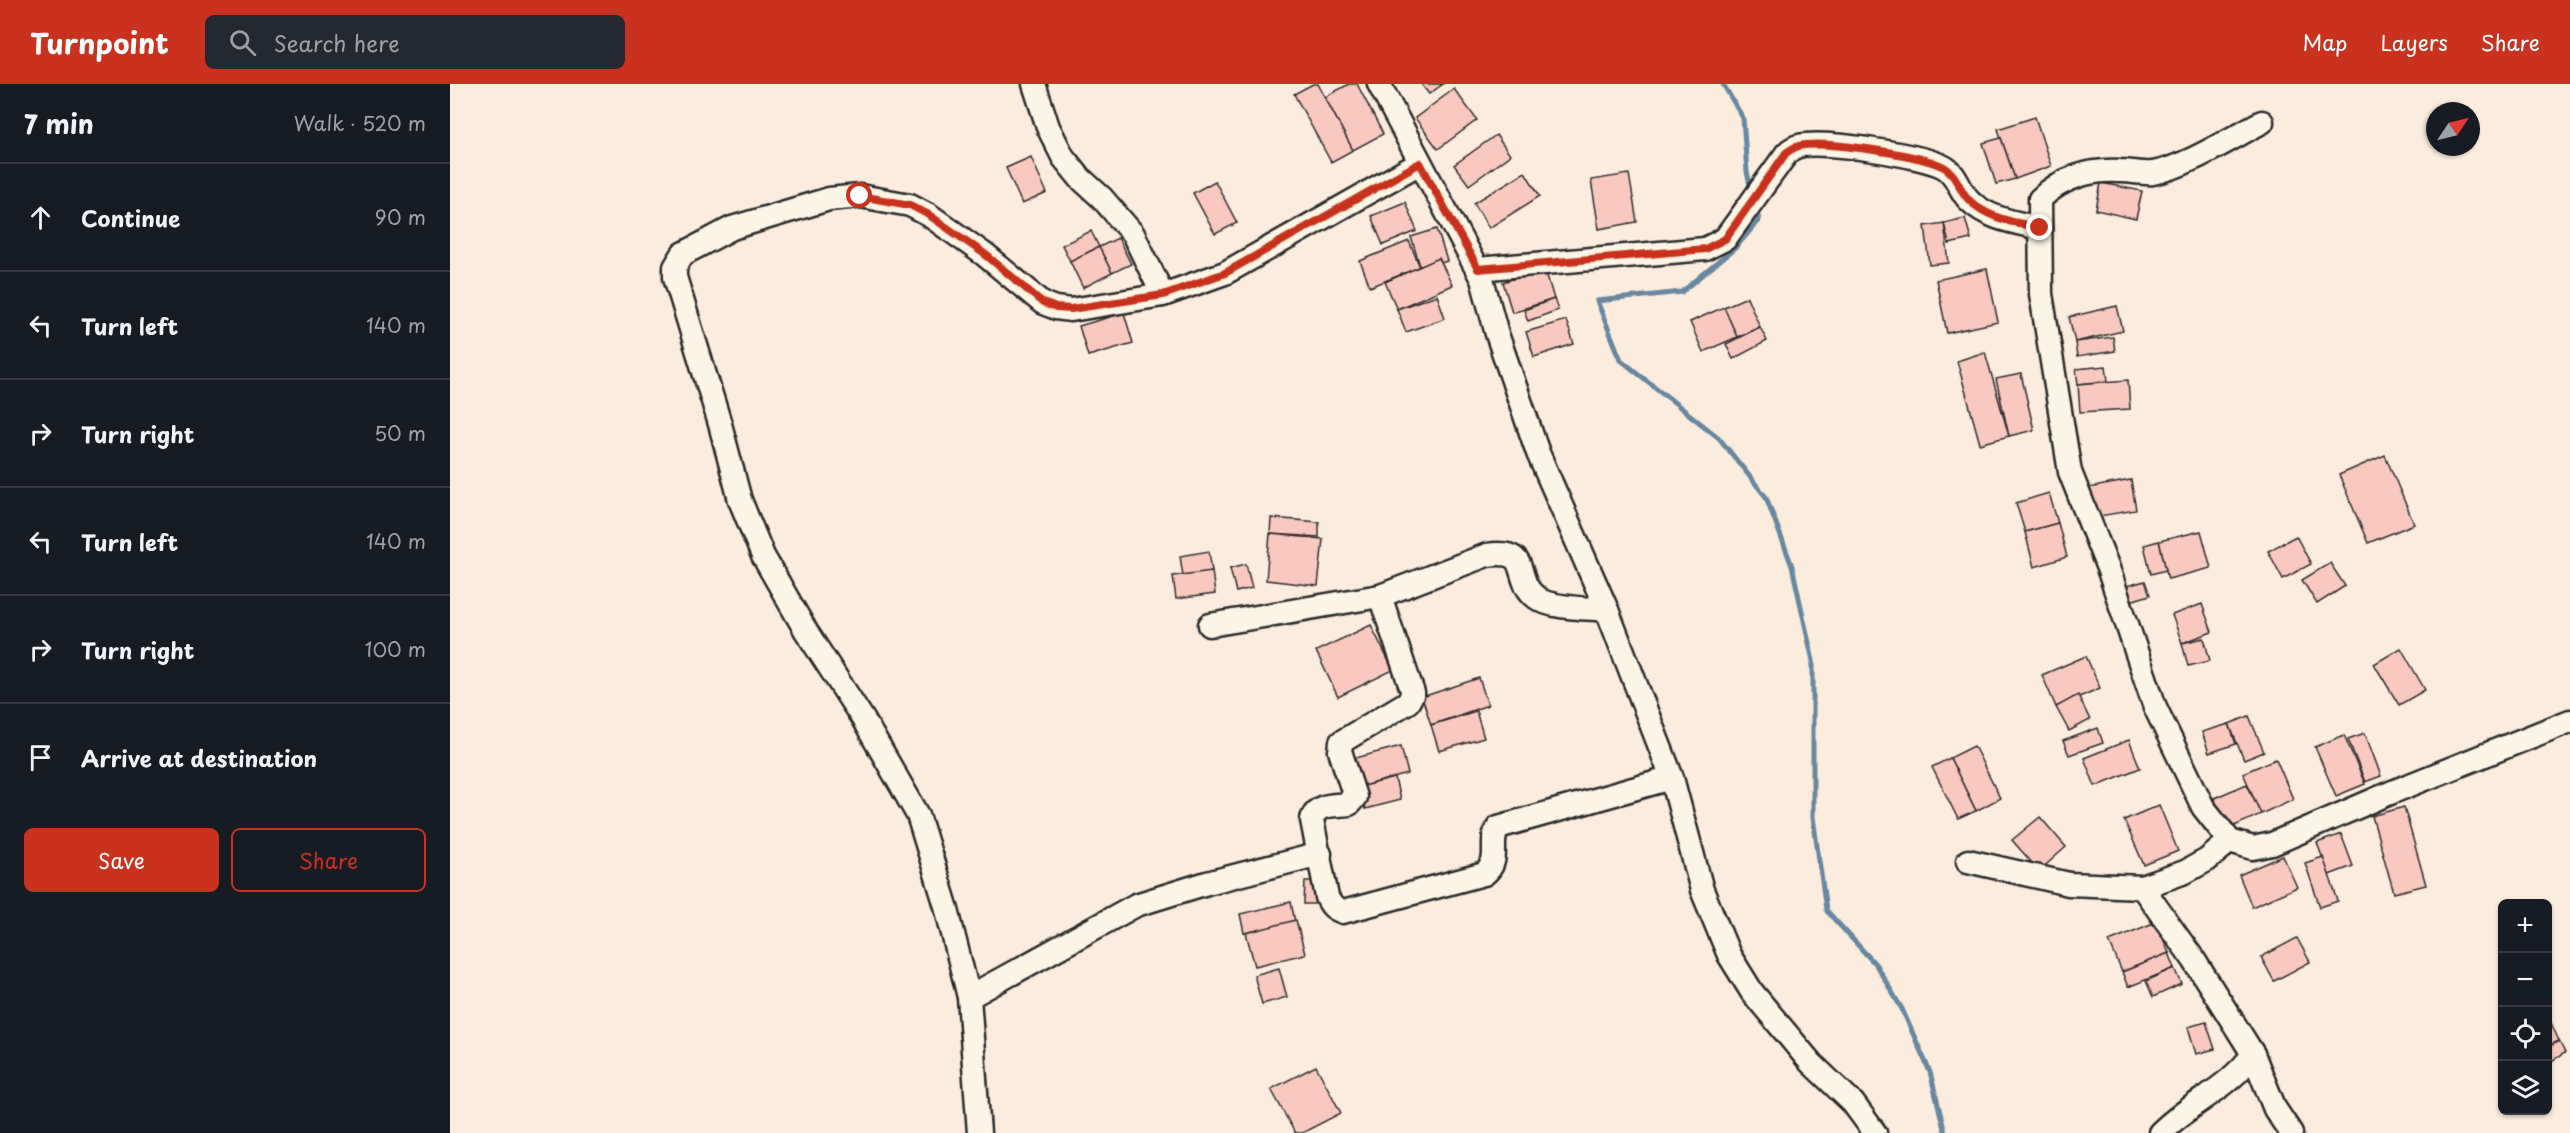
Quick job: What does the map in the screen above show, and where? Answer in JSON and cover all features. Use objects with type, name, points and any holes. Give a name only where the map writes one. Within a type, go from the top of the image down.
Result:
[{"type":"street","points":[[1034,84],[1048,127],[1064,157],[1080,178],[1102,198],[1133,234],[1163,295]]},
{"type":"street","points":[[1379,84],[1478,269],[1497,334],[1539,453],[1606,610],[1672,778],[1702,890],[1729,955],[1752,992],[1811,1063],[1853,1103],[1875,1133]]},
{"type":"street","points":[[2262,122],[2181,163],[2152,173],[2117,170],[2087,172],[2052,188],[2040,199],[2041,294],[2070,472],[2108,568],[2155,707],[2203,807],[2230,842],[2253,848],[2272,844],[2390,793],[2570,721]]},
{"type":"street","points":[[1478,269],[1705,249],[1725,239],[1786,153],[1797,146],[1847,147],[1930,161],[1947,168],[1959,182],[1967,199],[1991,217],[2040,228]]},
{"type":"street","points":[[979,1133],[969,997],[918,814],[863,718],[801,622],[763,556],[740,500],[720,424],[675,277],[675,267],[683,255],[732,228],[829,199],[860,196],[910,205],[929,215],[986,255],[1043,303],[1056,308],[1071,309],[1163,295],[1225,273],[1420,163]]},
{"type":"street","points":[[1210,625],[1380,596],[1487,555],[1505,552],[1516,559],[1528,588],[1535,598],[1546,604],[1606,610]]},
{"type":"street","points":[[1380,596],[1413,693],[1408,702],[1341,742],[1340,751],[1355,797],[1349,804],[1319,808],[1313,813],[1312,820],[1330,905],[1336,910],[1343,912],[1484,874],[1495,860],[1494,836],[1498,827],[1672,778]]},
{"type":"street","points":[[1968,861],[2069,884],[2142,887],[2185,872],[2230,842]]},
{"type":"street","points":[[969,997],[1136,905],[1207,883],[1320,854]]},
{"type":"street","points":[[2142,887],[2194,960],[2253,1054],[2275,1109],[2291,1133]]},
{"type":"street","points":[[2160,1133],[2172,1120],[2231,1078],[2253,1054]]},
{"type":"building","points":[[1313,84],[1318,84],[1353,150],[1331,162],[1294,94]]},
{"type":"building","points":[[1349,84],[1357,84],[1383,134],[1353,150],[1325,97]]},
{"type":"building","points":[[1421,84],[1443,84],[1429,94]]},
{"type":"building","points":[[1454,89],[1477,120],[1438,149],[1415,118]]},
{"type":"building","points":[[2035,117],[2051,166],[2015,179],[1998,129]]},
{"type":"building","points":[[1496,135],[1510,155],[1469,185],[1454,165]]},
{"type":"building","points":[[2001,138],[2015,179],[1996,184],[1983,143]]},
{"type":"building","points":[[1031,157],[1047,193],[1022,204],[1006,168]]},
{"type":"building","points":[[1525,172],[1540,196],[1489,228],[1474,203]]},
{"type":"building","points":[[1629,174],[1637,222],[1599,229],[1591,180]]},
{"type":"building","points":[[1215,181],[1237,223],[1215,234],[1193,193]]},
{"type":"building","points":[[2101,183],[2142,191],[2136,219],[2096,210]]},
{"type":"building","points":[[1405,202],[1417,231],[1383,245],[1371,216]]},
{"type":"building","points":[[1965,218],[1971,239],[1949,244],[1944,223]]},
{"type":"building","points":[[1944,223],[1949,263],[1930,265],[1925,226]]},
{"type":"building","points":[[1437,229],[1447,261],[1421,269],[1411,237]]},
{"type":"building","points":[[1091,231],[1099,247],[1070,261],[1062,245]]},
{"type":"building","points":[[1118,238],[1131,264],[1112,273],[1099,247]]},
{"type":"building","points":[[1409,241],[1420,267],[1370,287],[1360,261]]},
{"type":"building","points":[[1099,247],[1112,273],[1083,288],[1070,261]]},
{"type":"building","points":[[1439,258],[1452,285],[1397,309],[1385,282]]},
{"type":"building","points":[[1545,269],[1554,299],[1512,312],[1503,282]]},
{"type":"building","points":[[1987,269],[1998,322],[1947,333],[1936,280]]},
{"type":"building","points":[[1437,295],[1445,318],[1406,332],[1397,309]]},
{"type":"building","points":[[1747,297],[1760,327],[1737,337],[1724,307]]},
{"type":"building","points":[[1554,299],[1558,310],[1528,321],[1524,310]]},
{"type":"building","points":[[2117,306],[2123,331],[2075,342],[2069,317]]},
{"type":"building","points":[[1724,307],[1737,337],[1703,352],[1690,322]]},
{"type":"building","points":[[1124,313],[1133,343],[1088,356],[1079,326]]},
{"type":"building","points":[[1566,320],[1574,344],[1534,357],[1526,332]]},
{"type":"building","points":[[1760,327],[1767,341],[1733,359],[1726,344]]},
{"type":"building","points":[[2113,337],[2115,351],[2077,357],[2075,342]]},
{"type":"building","points":[[1985,352],[2009,436],[1980,444],[1957,361]]},
{"type":"building","points":[[2106,366],[2108,381],[2078,384],[2076,369]]},
{"type":"building","points":[[2021,374],[2034,430],[2009,436],[1996,379]]},
{"type":"building","points":[[2128,380],[2130,409],[2080,412],[2078,384]]},
{"type":"building","points":[[2385,455],[2414,524],[2368,543],[2339,475]]},
{"type":"building","points":[[2131,480],[2136,510],[2093,517],[2088,488]]},
{"type":"building","points":[[2049,493],[2058,523],[2025,532],[2016,503]]},
{"type":"building","points":[[1271,518],[1319,522],[1319,537],[1270,534]]},
{"type":"building","points":[[2058,523],[2067,557],[2034,567],[2025,532]]},
{"type":"building","points":[[2201,531],[2211,568],[2168,579],[2159,541]]},
{"type":"building","points":[[1270,534],[1323,539],[1318,586],[1266,580]]},
{"type":"building","points":[[2296,536],[2311,564],[2283,579],[2268,551]]},
{"type":"building","points":[[2159,541],[2166,570],[2151,574],[2144,545]]},
{"type":"building","points":[[1209,551],[1212,571],[1183,576],[1180,556]]},
{"type":"building","points":[[2330,563],[2345,586],[2317,604],[2302,580]]},
{"type":"building","points":[[1246,564],[1252,588],[1236,592],[1230,568]]},
{"type":"building","points":[[1212,571],[1215,594],[1176,599],[1173,576]]},
{"type":"building","points":[[2145,581],[2150,595],[2127,602],[2123,587]]},
{"type":"building","points":[[2202,604],[2212,632],[2182,643],[2172,615]]},
{"type":"building","points":[[1371,625],[1393,670],[1338,697],[1316,651]]},
{"type":"building","points":[[2204,638],[2210,661],[2188,666],[2182,643]]},
{"type":"building","points":[[2401,648],[2425,690],[2399,705],[2374,664]]},
{"type":"building","points":[[2086,656],[2100,688],[2056,707],[2042,675]]},
{"type":"building","points":[[1479,678],[1488,705],[1431,725],[1422,697]]},
{"type":"building","points":[[2078,695],[2090,720],[2069,731],[2056,707]]},
{"type":"building","points":[[1476,711],[1484,738],[1439,751],[1431,725]]},
{"type":"building","points":[[2249,716],[2264,752],[2244,760],[2229,724]]},
{"type":"building","points":[[2229,724],[2236,744],[2209,753],[2202,732]]},
{"type":"building","points":[[2098,728],[2103,743],[2069,755],[2063,741]]},
{"type":"building","points":[[2365,733],[2381,776],[2365,782],[2348,739]]},
{"type":"building","points":[[2344,735],[2365,784],[2336,796],[2315,747]]},
{"type":"building","points":[[2129,740],[2140,768],[2095,786],[2084,758]]},
{"type":"building","points":[[1401,746],[1408,774],[1359,787],[1352,759]]},
{"type":"building","points":[[1974,746],[2000,798],[1976,811],[1950,758]]},
{"type":"building","points":[[1950,758],[1976,811],[1958,819],[1932,767]]},
{"type":"building","points":[[2276,759],[2293,799],[2261,814],[2243,773]]},
{"type":"building","points":[[1395,778],[1400,800],[1365,809],[1359,787]]},
{"type":"building","points":[[2247,784],[2261,814],[2228,829],[2214,798]]},
{"type":"building","points":[[2159,805],[2178,851],[2144,865],[2124,820]]},
{"type":"building","points":[[2404,807],[2426,885],[2394,893],[2372,816]]},
{"type":"building","points":[[2040,817],[2066,847],[2039,871],[2012,840]]},
{"type":"building","points":[[2341,834],[2353,866],[2329,875],[2317,843]]},
{"type":"building","points":[[2283,856],[2297,887],[2252,907],[2239,875]]},
{"type":"building","points":[[2323,857],[2338,901],[2320,907],[2305,863]]},
{"type":"building","points":[[1305,881],[1318,881],[1318,904],[1304,904]]},
{"type":"building","points":[[1291,902],[1295,922],[1244,933],[1240,914]]},
{"type":"building","points":[[1296,920],[1305,954],[1255,966],[1246,933]]},
{"type":"building","points":[[2156,922],[2169,953],[2122,972],[2109,941]]},
{"type":"building","points":[[2297,938],[2310,962],[2274,981],[2261,957]]},
{"type":"building","points":[[2169,953],[2175,968],[2128,987],[2122,972]]},
{"type":"building","points":[[1279,968],[1287,997],[1262,1004],[1254,975]]},
{"type":"building","points":[[2175,968],[2182,984],[2153,997],[2146,981]]},
{"type":"building","points":[[2206,1022],[2215,1049],[2196,1054],[2188,1027]]},
{"type":"building","points":[[2552,1025],[2559,1041],[2552,1044]]},
{"type":"building","points":[[2559,1041],[2565,1053],[2552,1061],[2552,1045]]},
{"type":"building","points":[[1316,1066],[1341,1113],[1302,1133],[1295,1133],[1271,1089]]},
{"type":"waterway","points":[[1723,84],[1743,118],[1747,172],[1751,190]]},
{"type":"waterway","points":[[1756,207],[1759,220],[1735,248],[1682,292],[1597,301],[1621,360],[1719,438],[1766,497],[1792,566],[1813,661],[1813,817],[1826,910],[1876,965],[1902,1009],[1930,1072],[1945,1133]]},
{"type":"route","points":[[860,196],[910,205],[929,215],[986,255],[1043,303],[1056,308],[1071,309],[1163,295],[1225,273],[1420,163],[1478,269],[1705,249],[1716,245],[1725,239],[1786,153],[1797,146],[1809,145],[1847,147],[1930,161],[1947,168],[1959,182],[1967,199],[1991,217],[2040,228]]}]
